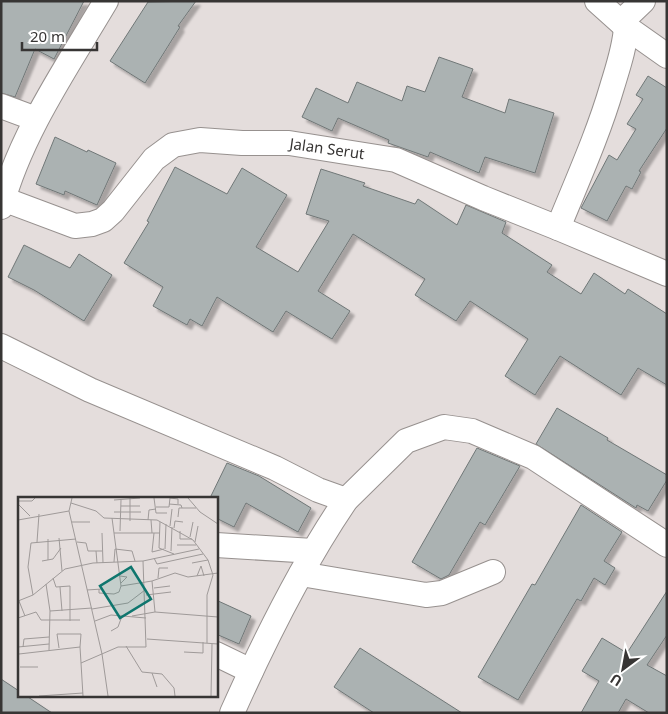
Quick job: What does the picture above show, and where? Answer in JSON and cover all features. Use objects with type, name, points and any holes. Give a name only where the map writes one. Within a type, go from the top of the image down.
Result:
[{"type":"street","points":[[2,203],[16,163],[36,120],[106,1]]},
{"type":"street","points":[[597,1],[623,25],[667,56]]},
{"type":"street","points":[[558,228],[602,119],[619,64],[625,37],[623,25],[643,1]]},
{"type":"street","points":[[1,106],[36,120]]},
{"type":"street","name":"Jalan Serut","points":[[2,203],[75,226],[92,224],[103,220],[113,211],[154,159],[173,145],[200,140],[242,143],[289,143],[396,160],[667,274]]},
{"type":"street","points":[[1,346],[90,390],[275,468],[318,490],[346,500]]},
{"type":"street","points":[[232,713],[251,670],[313,551],[346,500],[406,441],[444,427],[472,431],[533,456],[667,544]]},
{"type":"street","points":[[218,545],[313,551]]},
{"type":"street","points":[[301,574],[426,595],[442,593],[493,572]]},
{"type":"street","points":[[218,655],[251,670]]},
{"type":"building","points":[[1,1],[84,1],[54,59],[35,49],[15,97],[1,93]]},
{"type":"building","points":[[196,1],[178,26],[180,27],[145,83],[110,61],[148,2]]},
{"type":"building","points":[[439,57],[473,69],[462,97],[505,113],[509,99],[554,113],[535,173],[485,157],[479,173],[430,152],[428,157],[388,143],[389,140],[338,118],[332,131],[302,117],[316,88],[348,103],[357,82],[402,101],[407,86],[425,92]]},
{"type":"building","points":[[648,76],[667,88],[667,128],[639,171],[641,172],[632,189],[626,186],[607,221],[581,208],[609,155],[617,160],[636,129],[627,124],[643,99],[636,95]]},
{"type":"building","points":[[55,137],[116,163],[97,205],[65,191],[64,195],[36,184]]},
{"type":"building","points":[[175,167],[227,194],[242,168],[287,195],[256,247],[298,272],[329,221],[306,214],[321,169],[365,183],[363,186],[415,204],[418,199],[457,225],[466,205],[506,222],[502,233],[552,265],[547,272],[581,294],[594,273],[625,294],[628,289],[667,314],[667,385],[638,368],[621,395],[560,356],[535,395],[505,376],[528,339],[470,301],[456,321],[415,295],[425,279],[353,234],[318,291],[350,311],[332,339],[286,311],[273,332],[217,297],[202,326],[190,319],[187,325],[153,306],[163,287],[124,263],[149,222],[147,221]]},
{"type":"building","points":[[24,245],[70,268],[79,254],[112,275],[84,321],[34,290],[8,277]]},
{"type":"building","points":[[557,408],[667,475],[667,480],[648,511],[637,505],[636,508],[536,444]]},
{"type":"building","points":[[477,448],[520,466],[485,525],[480,522],[449,575],[441,579],[412,562]]},
{"type":"building","points":[[227,463],[259,476],[311,508],[298,532],[246,503],[234,527],[218,519],[218,497],[210,497]]},
{"type":"building","points":[[581,505],[622,532],[604,561],[615,568],[605,585],[594,578],[581,601],[577,599],[518,700],[478,677],[532,584],[535,585]]},
{"type":"building","points":[[667,591],[667,635],[647,665],[667,676],[667,713],[649,713],[626,699],[618,713],[581,713],[599,681],[582,671],[602,638],[627,653]]},
{"type":"building","points":[[218,601],[251,616],[239,644],[218,635]]},
{"type":"building","points":[[360,648],[462,713],[374,713],[334,687]]},
{"type":"building","points":[[1,679],[18,690],[18,696],[26,696],[52,713],[1,713]]}]
